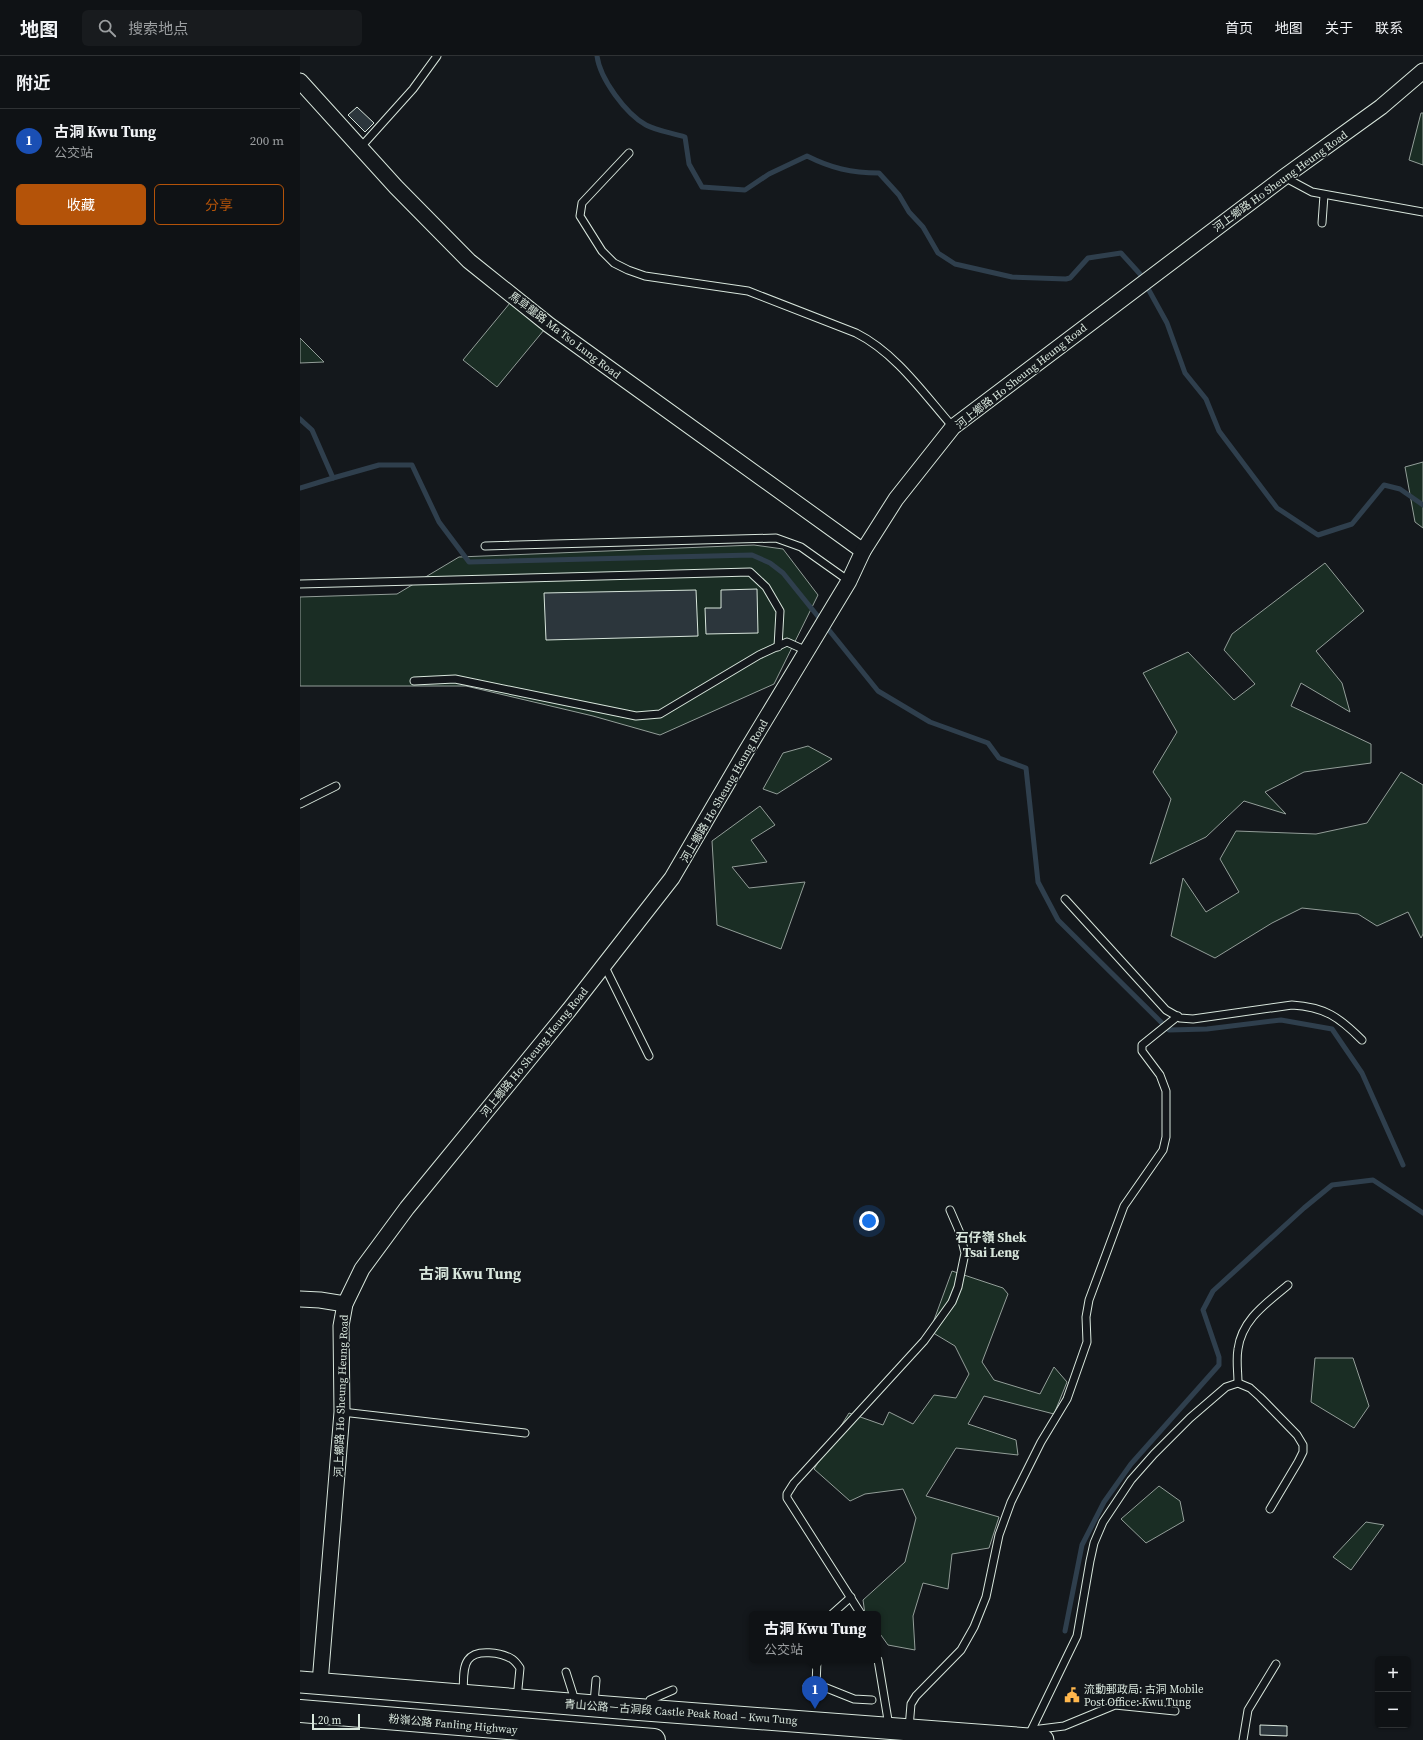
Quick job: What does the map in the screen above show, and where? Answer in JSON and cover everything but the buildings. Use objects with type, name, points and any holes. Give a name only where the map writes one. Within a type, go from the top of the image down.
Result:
[{"type":"highway","name":"粉嶺公路 Fanling Highway","points":[[300,1712],[654,1740]]},
{"type":"main road","name":"青山公路－古洞段 Castle Peak Road – Kwu Tung","points":[[310,1682],[516,1700],[899,1729],[1034,1736]]},
{"type":"street","name":"河上鄉路 Ho Sheung Heung Road","points":[[310,1682],[342,1412],[341,1326],[345,1304],[362,1269],[407,1208],[604,965],[672,878],[849,581],[863,551],[896,500],[954,427],[1284,177],[1381,107],[1423,71]]},
{"type":"street","name":"馬草壟路 Ma Tso Lung Road","points":[[300,81],[360,148],[469,262],[549,325],[863,551]]},
{"type":"street","points":[[300,1299],[320,1300],[345,1304]]},
{"type":"lane","points":[[360,148],[413,89],[437,56]]},
{"type":"lane","points":[[629,153],[582,203],[580,208],[580,216],[602,251],[614,263],[645,276],[748,291],[856,333],[868,339],[889,356],[954,427]]},
{"type":"lane","points":[[1284,177],[1312,192],[1423,212]]},
{"type":"lane","points":[[1322,223],[1324,195]]},
{"type":"lane","points":[[485,546],[776,538],[801,547],[849,581]]},
{"type":"lane","points":[[300,584],[750,572],[766,587],[780,611],[778,647]]},
{"type":"lane","points":[[414,681],[455,679],[636,716],[660,714],[787,642],[807,651]]},
{"type":"lane","points":[[300,804],[336,786]]},
{"type":"lane","points":[[1065,899],[1166,1010],[1178,1016],[1193,1019],[1292,1005],[1308,1006],[1325,1011],[1340,1019],[1362,1040]]},
{"type":"lane","points":[[604,965],[649,1056]]},
{"type":"lane","points":[[899,1729],[916,1696],[962,1650],[974,1627],[986,1597],[999,1535],[1011,1502],[1041,1442],[1063,1408],[1087,1342],[1086,1317],[1089,1300],[1124,1206],[1163,1150],[1166,1137],[1166,1091],[1164,1083],[1142,1051],[1142,1045],[1178,1016]]},
{"type":"lane","points":[[859,1611],[787,1498],[787,1494],[794,1483],[924,1341],[952,1302],[958,1287],[965,1253],[960,1232],[950,1210]]},
{"type":"lane","points":[[1238,1383],[1238,1349],[1245,1327],[1254,1314],[1288,1285]]},
{"type":"lane","points":[[1034,1736],[1077,1636],[1091,1555],[1094,1543],[1103,1522],[1131,1480],[1154,1454],[1190,1418],[1226,1387],[1238,1383],[1250,1388],[1260,1396],[1303,1444],[1303,1452],[1298,1462],[1270,1509]]},
{"type":"lane","points":[[342,1412],[525,1433]]},
{"type":"lane","points":[[835,1611],[851,1597]]},
{"type":"lane","points":[[463,1695],[465,1666],[468,1660],[472,1656],[484,1653],[495,1654],[512,1659],[520,1668],[516,1700]]},
{"type":"lane","points":[[816,1686],[817,1663]]},
{"type":"lane","points":[[879,1663],[899,1729]]},
{"type":"lane","points":[[1244,1740],[1248,1710],[1276,1664]]},
{"type":"lane","points":[[566,1672],[573,1694],[572,1704]]},
{"type":"lane","points":[[593,1706],[596,1680]]},
{"type":"lane","points":[[807,1686],[824,1686],[854,1699],[872,1700]]},
{"type":"lane","points":[[648,1710],[650,1700],[673,1690]]},
{"type":"lane","points":[[1034,1736],[1064,1726],[1115,1705],[1175,1711]]},
{"type":"green space","points":[[1421,113],[1423,113],[1423,165],[1409,160]]},
{"type":"green space","points":[[510,303],[544,330],[497,387],[463,360]]},
{"type":"green space","points":[[300,338],[324,362],[300,363]]},
{"type":"green space","points":[[1423,462],[1423,528],[1415,522],[1405,467]]},
{"type":"green space","points":[[754,545],[783,549],[818,595],[774,684],[660,735],[593,716],[466,686],[300,686],[300,597],[397,594],[459,557]]},
{"type":"green space","points":[[1325,563],[1364,611],[1316,651],[1342,683],[1350,712],[1301,683],[1291,706],[1371,744],[1371,763],[1304,772],[1265,792],[1286,814],[1244,801],[1206,837],[1150,864],[1171,799],[1153,772],[1177,732],[1143,673],[1188,652],[1234,700],[1255,684],[1224,650],[1232,634]]},
{"type":"green space","points":[[808,746],[832,759],[777,794],[763,789],[783,753]]},
{"type":"green space","points":[[1401,772],[1423,785],[1423,934],[1421,938],[1408,912],[1377,926],[1358,914],[1302,908],[1272,923],[1215,958],[1171,936],[1183,878],[1206,912],[1239,892],[1220,859],[1236,831],[1316,834],[1367,823]]},
{"type":"green space","points":[[760,806],[775,825],[751,840],[767,862],[732,867],[749,888],[805,882],[781,949],[717,925],[712,841]]},
{"type":"green space","points":[[952,1271],[1003,1288],[1008,1294],[982,1362],[994,1380],[1040,1394],[1054,1367],[1067,1382],[1054,1414],[984,1396],[968,1424],[1016,1440],[1018,1455],[956,1448],[926,1496],[999,1517],[989,1548],[952,1554],[948,1589],[923,1583],[913,1616],[915,1650],[888,1645],[881,1635],[881,1611],[865,1611],[863,1600],[905,1562],[916,1518],[903,1489],[865,1494],[850,1501],[814,1469],[849,1413],[883,1425],[889,1412],[913,1424],[934,1395],[956,1398],[969,1374],[955,1346],[930,1331]]},
{"type":"green space","points":[[1315,1358],[1353,1358],[1369,1406],[1354,1428],[1311,1402]]},
{"type":"green space","points":[[1159,1486],[1180,1501],[1184,1521],[1146,1543],[1121,1519]]},
{"type":"green space","points":[[1366,1522],[1384,1525],[1351,1570],[1333,1557]]},
{"type":"waterway","points":[[597,56],[603,75],[615,95],[630,113],[650,127],[685,137],[689,164],[702,187],[745,190],[769,174],[807,156],[824,164],[842,169],[879,173],[899,195],[909,212],[923,227],[938,253],[955,264],[1012,277],[1066,279],[1070,278],[1088,258],[1121,253],[1140,274],[1167,323],[1185,373],[1206,399],[1219,431],[1277,508],[1318,535],[1352,524],[1384,485],[1400,489],[1423,505]]},
{"type":"waterway","points":[[300,419],[312,430],[333,478],[379,465],[412,465],[439,522],[469,562],[752,555],[770,563],[783,573],[878,691],[930,722],[988,743],[999,758],[1026,768],[1038,882],[1058,920],[1169,1030],[1207,1029],[1281,1020],[1332,1029],[1362,1073],[1403,1165]]},
{"type":"waterway","points":[[300,488],[333,478]]},
{"type":"waterway","points":[[1065,1631],[1082,1545],[1104,1502],[1131,1464],[1219,1365],[1219,1357],[1203,1310],[1213,1291],[1304,1208],[1332,1185],[1373,1180],[1423,1213]]},
{"type":"place","name":"流動郵政局: 古洞 Mobile Post Office: Kwu Tung","points":[[1072,1695]]},
{"type":"place","name":"古洞 Kwu Tung","points":[[815,1709]]},
{"type":"district","name":"石仔嶺 Shek Tsai Leng","points":[[991,1244]]},
{"type":"district","name":"古洞 Kwu Tung","points":[[470,1274]]}]
